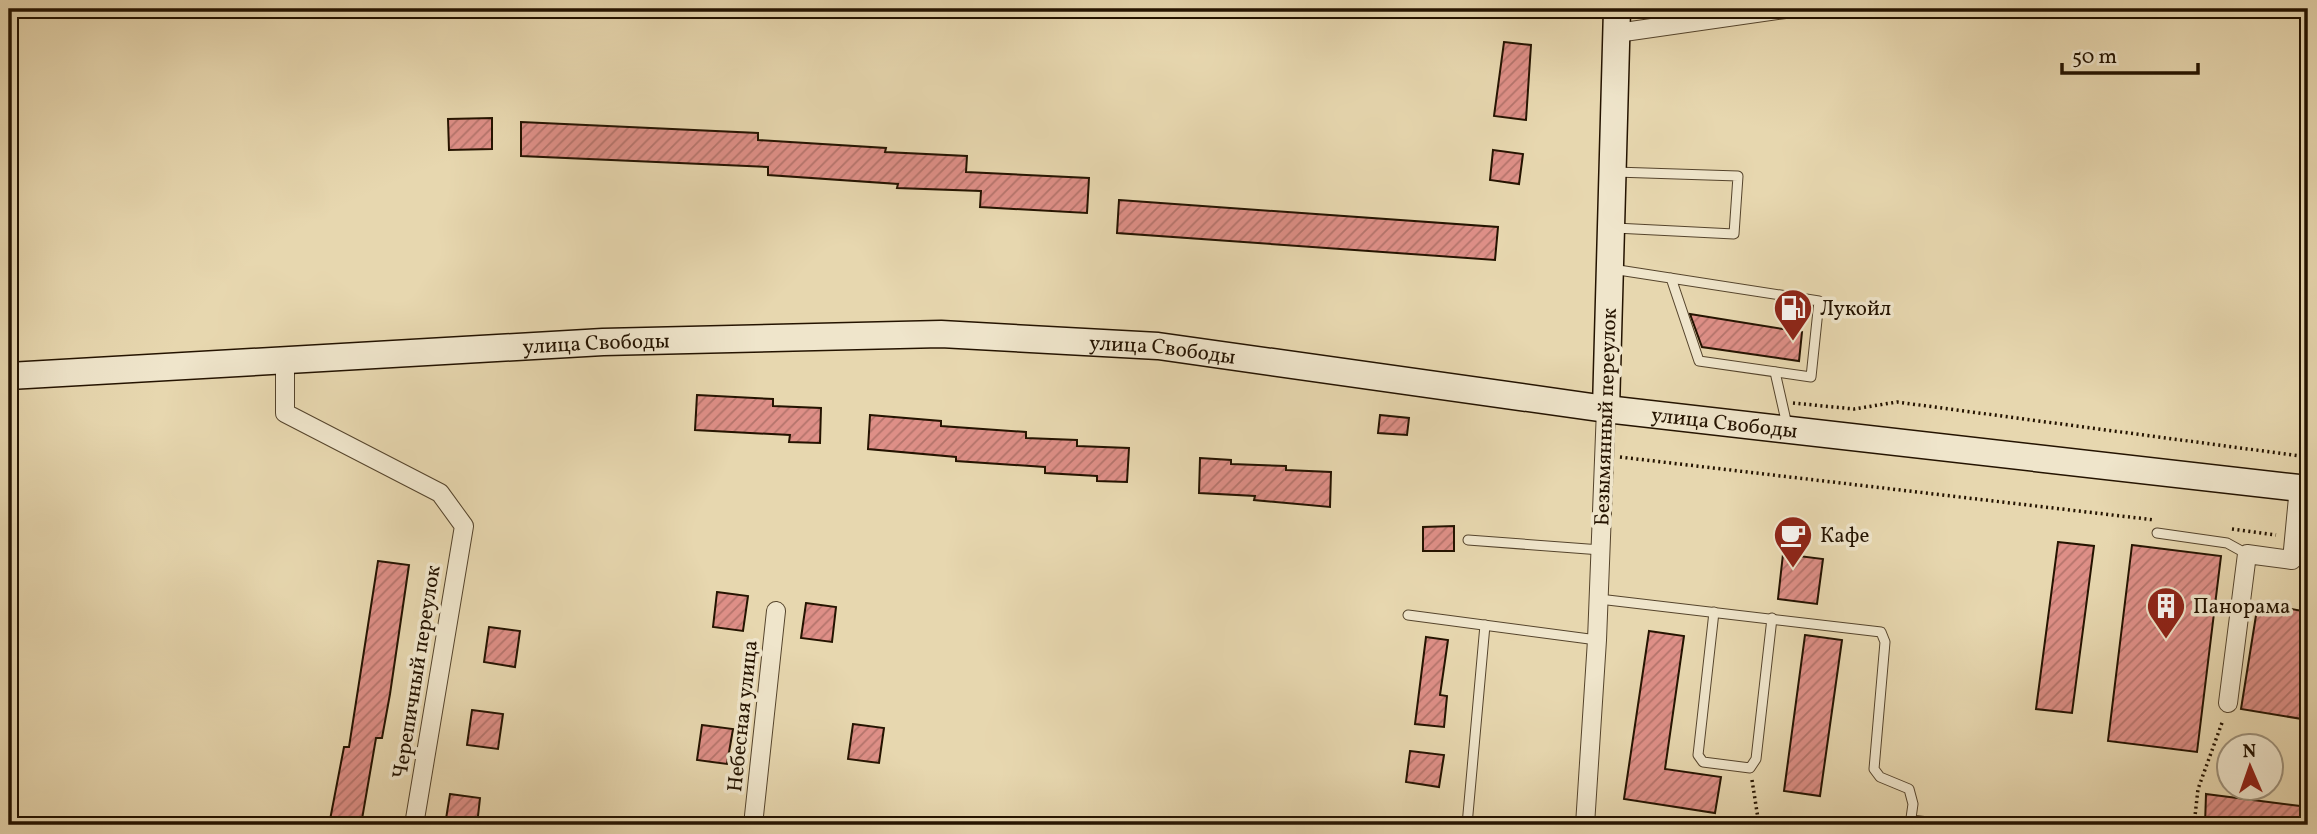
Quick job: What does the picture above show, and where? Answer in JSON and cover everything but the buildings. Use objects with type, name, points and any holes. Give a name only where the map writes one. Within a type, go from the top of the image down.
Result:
[{"type":"main road","name":"Безымянный переулок","points":[[1606,409],[1617,21]]},
{"type":"main road","name":"улица Свободы","points":[[9,376],[603,342],[941,334],[1158,346],[1606,409],[2303,488]]},
{"type":"street","points":[[1617,21],[1784,9]]},
{"type":"street","name":"Черепичный переулок","points":[[285,360],[285,412],[440,493],[464,526],[414,825]]},
{"type":"street","name":"Безымянный переулок","points":[[1585,825],[1597,640],[1606,409]]},
{"type":"street","points":[[2228,703],[2247,554],[2300,561],[2294,537],[2303,488]]},
{"type":"street","name":"Небесная улица","points":[[753,825],[776,611]]},
{"type":"lane","points":[[1611,228],[1734,234],[1738,176],[1613,172]]},
{"type":"lane","points":[[1610,269],[1671,278],[1819,300],[1811,377],[1699,361],[1671,278]]},
{"type":"lane","points":[[1775,372],[1788,429]]},
{"type":"lane","points":[[2157,534],[2227,543],[2247,554]]},
{"type":"lane","points":[[1468,540],[1601,551]]},
{"type":"lane","points":[[1599,599],[1881,632],[1885,642],[1874,769],[1880,777],[1909,789],[1913,804],[1910,822],[1954,825]]},
{"type":"lane","points":[[1714,612],[1698,755],[1703,762],[1750,768],[1756,759],[1772,618]]},
{"type":"lane","points":[[1408,615],[1597,640]]},
{"type":"lane","points":[[1466,825],[1485,625]]},
{"type":"path","points":[[1782,402],[1854,409],[1897,402],[2308,457]]},
{"type":"path","points":[[1604,455],[2156,520]]},
{"type":"path","points":[[2225,528],[2294,537]]},
{"type":"path","points":[[2194,825],[2198,789],[2228,703]]},
{"type":"path","points":[[1750,768],[1759,825]]},
{"type":"place","name":"Лукойл","points":[[1793,342]]},
{"type":"place","name":"Кафе","points":[[1793,569]]},
{"type":"place","name":"Панорама","points":[[2166,640]]}]
